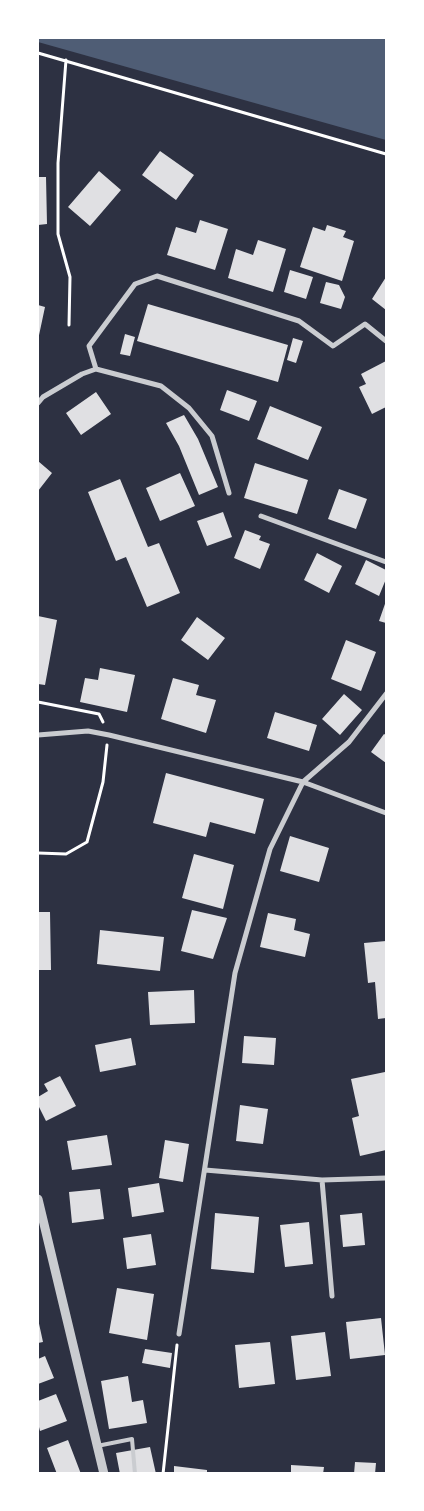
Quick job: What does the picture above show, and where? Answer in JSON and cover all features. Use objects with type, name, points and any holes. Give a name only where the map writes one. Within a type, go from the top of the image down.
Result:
[{"type":"street","points":[[96,369],[89,346],[135,284],[157,276],[299,321],[333,346],[365,324],[386,341]]},
{"type":"street","points":[[38,403],[43,397],[82,374],[96,369],[161,386],[189,408],[212,436],[229,494]]},
{"type":"street","points":[[261,516],[386,562]]},
{"type":"street","points":[[179,1334],[235,974],[270,849],[303,782],[349,742],[386,694]]},
{"type":"street","points":[[38,735],[88,731],[108,735],[303,782],[386,812]]},
{"type":"street","points":[[205,1170],[322,1180],[386,1178]]},
{"type":"street","points":[[322,1180],[332,1296]]},
{"type":"street","points":[[38,1199],[104,1474]]},
{"type":"lane","points":[[97,1446],[132,1439],[135,1474]]},
{"type":"path","points":[[38,53],[386,154]]},
{"type":"path","points":[[66,60],[58,163],[58,234],[70,277],[70,325]]},
{"type":"path","points":[[38,702],[99,714],[108,735],[103,782],[87,842],[66,854],[38,854]]},
{"type":"path","points":[[163,1474],[179,1334]]},
{"type":"water","points":[[38,38],[386,38],[386,140],[38,42]]},
{"type":"building","points":[[160,151],[194,175],[176,200],[142,175]]},
{"type":"building","points":[[99,171],[121,190],[90,226],[68,207]]},
{"type":"building","points":[[38,177],[46,177],[47,224],[38,225]]},
{"type":"building","points":[[200,220],[228,229],[215,270],[167,255],[176,227],[196,233]]},
{"type":"building","points":[[327,225],[346,231],[343,237],[354,241],[342,281],[300,267],[313,227],[325,231]]},
{"type":"building","points":[[258,240],[286,249],[273,292],[228,278],[236,249],[253,255]]},
{"type":"building","points":[[290,270],[313,277],[306,299],[284,292]]},
{"type":"building","points":[[386,277],[386,310],[372,299]]},
{"type":"building","points":[[326,282],[339,285],[345,297],[341,309],[320,303]]},
{"type":"building","points":[[148,304],[288,345],[278,382],[137,341]]},
{"type":"building","points":[[38,305],[45,307],[38,340]]},
{"type":"building","points":[[125,334],[135,337],[130,356],[120,354]]},
{"type":"building","points":[[293,338],[303,341],[296,363],[287,360]]},
{"type":"building","points":[[386,361],[386,407],[372,414],[359,387],[366,384],[361,374]]},
{"type":"building","points":[[227,390],[257,401],[249,421],[220,410]]},
{"type":"building","points":[[96,392],[111,414],[81,435],[66,413]]},
{"type":"building","points":[[270,406],[322,427],[308,460],[257,439]]},
{"type":"building","points":[[184,415],[198,439],[218,487],[199,495],[179,446],[166,423]]},
{"type":"building","points":[[38,461],[52,473],[38,491]]},
{"type":"building","points":[[255,463],[308,480],[297,514],[244,498]]},
{"type":"building","points":[[180,473],[195,506],[160,521],[146,488]]},
{"type":"building","points":[[120,479],[148,547],[159,543],[180,593],[147,607],[126,557],[116,561],[88,492]]},
{"type":"building","points":[[339,489],[367,499],[356,529],[328,519]]},
{"type":"building","points":[[223,512],[232,537],[207,546],[197,521]]},
{"type":"building","points":[[245,530],[261,536],[259,540],[270,544],[260,569],[234,558]]},
{"type":"building","points":[[317,553],[342,566],[329,593],[304,580]]},
{"type":"building","points":[[366,560],[386,570],[386,579],[379,596],[355,584]]},
{"type":"building","points":[[386,601],[386,623],[379,621]]},
{"type":"building","points":[[38,616],[57,620],[45,685],[38,684]]},
{"type":"building","points":[[197,617],[225,638],[208,660],[181,640]]},
{"type":"building","points":[[346,640],[376,652],[361,691],[331,679]]},
{"type":"building","points":[[100,668],[135,675],[127,712],[80,702],[85,678],[98,680]]},
{"type":"building","points":[[173,678],[199,685],[196,695],[216,700],[206,733],[161,719]]},
{"type":"building","points":[[344,694],[362,710],[340,735],[322,719]]},
{"type":"building","points":[[275,712],[317,725],[309,751],[267,738]]},
{"type":"building","points":[[384,734],[386,735],[386,763],[371,752]]},
{"type":"building","points":[[166,773],[264,799],[255,834],[210,822],[206,837],[153,823]]},
{"type":"building","points":[[290,836],[329,848],[319,882],[280,871]]},
{"type":"building","points":[[194,854],[234,865],[223,909],[182,898]]},
{"type":"building","points":[[192,910],[227,918],[213,959],[181,951]]},
{"type":"building","points":[[38,912],[50,912],[51,970],[38,970]]},
{"type":"building","points":[[268,913],[296,919],[294,930],[310,934],[305,957],[260,947]]},
{"type":"building","points":[[100,930],[164,937],[160,971],[97,964]]},
{"type":"building","points":[[386,941],[386,1018],[378,1019],[375,982],[368,983],[364,943]]},
{"type":"building","points":[[194,990],[195,1023],[150,1025],[148,992]]},
{"type":"building","points":[[244,1036],[276,1038],[274,1065],[242,1063]]},
{"type":"building","points":[[131,1038],[136,1065],[100,1072],[95,1045]]},
{"type":"building","points":[[385,1072],[386,1150],[360,1156],[352,1118],[359,1116],[351,1079]]},
{"type":"building","points":[[60,1076],[76,1106],[46,1121],[38,1105],[38,1097],[48,1091],[44,1084]]},
{"type":"building","points":[[240,1105],[268,1109],[263,1144],[236,1141]]},
{"type":"building","points":[[107,1135],[112,1165],[72,1170],[67,1141]]},
{"type":"building","points":[[165,1140],[189,1144],[183,1182],[159,1178]]},
{"type":"building","points":[[159,1183],[164,1212],[132,1217],[128,1188]]},
{"type":"building","points":[[100,1189],[104,1219],[72,1223],[69,1192]]},
{"type":"building","points":[[215,1213],[259,1217],[254,1273],[211,1269]]},
{"type":"building","points":[[362,1213],[365,1245],[343,1247],[340,1215]]},
{"type":"building","points":[[309,1222],[313,1264],[285,1267],[280,1225]]},
{"type":"building","points":[[151,1234],[156,1265],[127,1269],[123,1238]]},
{"type":"building","points":[[117,1288],[154,1294],[147,1340],[109,1333]]},
{"type":"building","points":[[381,1318],[385,1355],[350,1359],[346,1322]]},
{"type":"building","points":[[38,1319],[43,1342],[38,1343]]},
{"type":"building","points":[[325,1332],[331,1376],[296,1380],[291,1336]]},
{"type":"building","points":[[270,1342],[275,1384],[239,1388],[235,1345]]},
{"type":"building","points":[[145,1349],[172,1353],[170,1368],[142,1363]]},
{"type":"building","points":[[45,1356],[54,1378],[38,1384],[38,1359]]},
{"type":"building","points":[[128,1376],[132,1402],[143,1400],[147,1423],[109,1429],[101,1381]]},
{"type":"building","points":[[56,1394],[67,1421],[40,1431],[38,1401]]},
{"type":"building","points":[[68,1440],[81,1474],[57,1474],[47,1448]]},
{"type":"building","points":[[150,1447],[156,1474],[120,1474],[116,1453]]},
{"type":"building","points":[[355,1462],[376,1463],[375,1474],[354,1474]]},
{"type":"building","points":[[291,1465],[324,1467],[323,1474],[291,1474]]},
{"type":"building","points":[[174,1466],[207,1470],[207,1474],[174,1474]]}]
